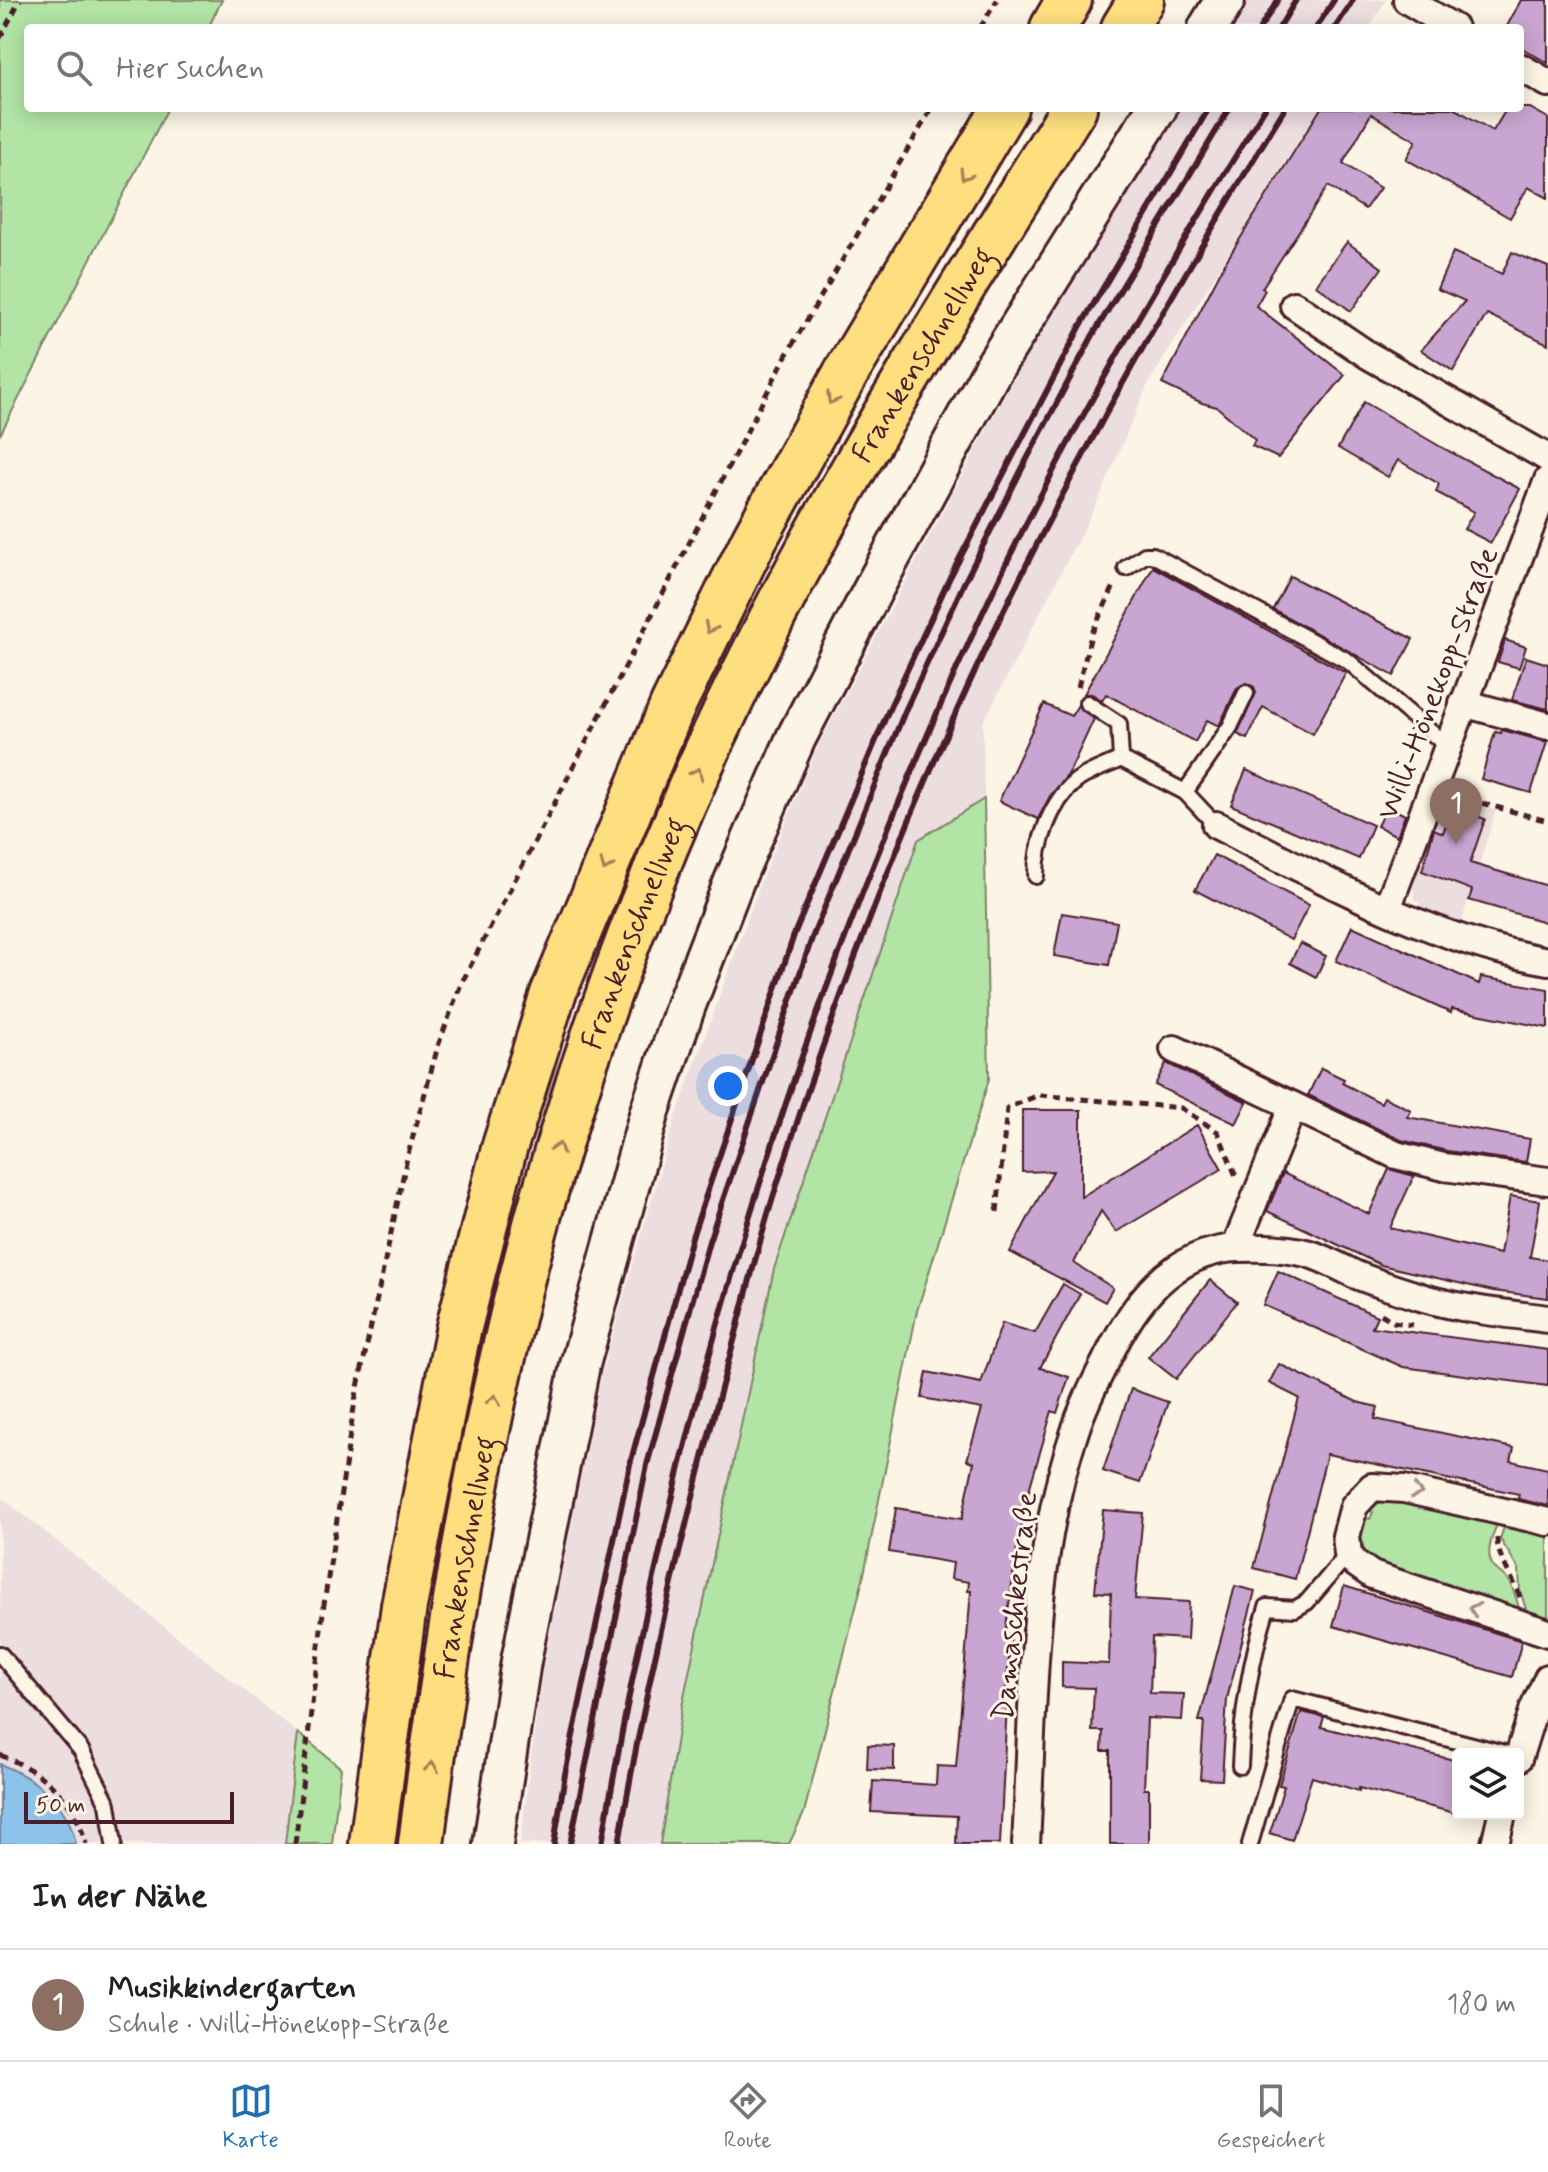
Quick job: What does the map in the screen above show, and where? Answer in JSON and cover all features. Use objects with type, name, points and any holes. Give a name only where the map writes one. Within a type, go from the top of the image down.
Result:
[{"type":"highway","points":[[1055,24],[1069,0]]},
{"type":"highway","points":[[1126,24],[1141,0]]},
{"type":"highway","name":"Frankenschnellweg","points":[[372,1844],[404,1606],[458,1331],[504,1149],[553,994],[673,705],[755,538],[846,373],[1003,112]]},
{"type":"highway","name":"Frankenschnellweg","points":[[421,1844],[471,1515],[500,1369],[554,1161],[634,928],[698,772],[812,541],[890,405],[1072,112]]},
{"type":"main road","points":[[1210,24],[1225,0]]},
{"type":"main road","points":[[493,1844],[521,1661],[580,1365],[650,1111],[686,1005],[734,881],[796,738],[877,582],[991,372],[1154,112]]},
{"type":"street","points":[[1407,0],[1447,24]]},
{"type":"street","points":[[1524,69],[1548,83]]},
{"type":"street","points":[[1294,305],[1368,355],[1548,458]]},
{"type":"street","name":"Willi-Hönekopp-Straße","points":[[1387,909],[1548,480]]},
{"type":"street","points":[[1463,703],[1548,726]]},
{"type":"street","points":[[1216,825],[1326,881],[1432,929],[1548,961]]},
{"type":"street","points":[[1174,1049],[1396,1155],[1444,1167],[1548,1181]]},
{"type":"street","points":[[1235,1248],[1293,1106]]},
{"type":"street","name":"Damaschkestraße","points":[[1026,1844],[1039,1621],[1058,1490],[1077,1424],[1124,1324],[1142,1298],[1175,1268],[1216,1251],[1266,1248],[1303,1253],[1371,1281],[1432,1301],[1548,1319]]},
{"type":"street","points":[[1537,1630],[1372,1575],[1348,1554],[1346,1536],[1354,1506],[1372,1487],[1404,1489],[1548,1522]]},
{"type":"street","points":[[1521,1748],[1548,1678]]},
{"type":"street","points":[[1495,1844],[1501,1820]]},
{"type":"lane","points":[[1126,568],[1145,555],[1153,555],[1348,661],[1447,746]]},
{"type":"lane","points":[[1185,792],[1230,727],[1246,693]]},
{"type":"lane","points":[[1087,703],[1119,724],[1121,759]]},
{"type":"lane","points":[[1121,759],[1185,792],[1216,825]]},
{"type":"lane","points":[[1036,876],[1041,840],[1060,799],[1076,781],[1121,759]]},
{"type":"lane","points":[[1240,1766],[1242,1717],[1254,1653],[1267,1607],[1295,1609],[1307,1602],[1348,1554]]},
{"type":"lane","points":[[0,1654],[81,1750],[108,1804],[114,1844]]},
{"type":"lane","points":[[1250,1844],[1292,1699],[1484,1748]]},
{"type":"path","points":[[0,38],[20,0]]},
{"type":"path","points":[[982,24],[997,0]]},
{"type":"path","points":[[1109,580],[1126,568]]},
{"type":"path","points":[[1087,703],[1077,692],[1091,635],[1108,594],[1126,568]]},
{"type":"path","points":[[1431,790],[1548,821]]},
{"type":"path","points":[[997,1212],[1007,1108],[1039,1095],[1181,1108],[1218,1132],[1251,1210]]},
{"type":"path","points":[[1505,1512],[1496,1538],[1497,1551],[1516,1583],[1537,1630]]},
{"type":"path","points":[[0,1755],[42,1776],[59,1791],[73,1810],[86,1844]]},
{"type":"shaded area","points":[[1243,0],[1386,0],[1371,24],[1228,24]]},
{"type":"shaded area","points":[[1171,112],[1317,112],[1148,384],[1099,499],[983,723],[984,799],[918,840],[682,1706],[660,1844],[520,1844],[543,1666],[602,1372],[675,1119],[761,881],[818,746],[1009,387],[1123,189]]},
{"type":"shaded area","points":[[1445,797],[1496,810],[1461,923],[1424,909],[1415,898],[1413,888]]},
{"type":"shaded area","points":[[0,1496],[298,1733],[285,1844],[0,1844]]},
{"type":"green space","points":[[0,0],[222,0],[210,24],[24,24],[24,112],[166,112],[0,435]]},
{"type":"green space","points":[[984,799],[989,1079],[917,1311],[863,1579],[804,1813],[789,1844],[660,1844],[682,1706],[774,1269],[918,840]]},
{"type":"green space","points":[[1398,1499],[1499,1519],[1490,1543],[1489,1556],[1494,1567],[1510,1584],[1521,1616],[1372,1563],[1362,1542],[1364,1518],[1370,1519],[1373,1512],[1369,1510],[1380,1502]]},
{"type":"green space","points":[[1509,1521],[1548,1529],[1548,1624],[1529,1619],[1520,1590],[1519,1569],[1500,1539]]},
{"type":"green space","points":[[298,1733],[341,1768],[332,1844],[285,1844]]},
{"type":"water","points":[[0,1764],[38,1785],[58,1804],[72,1829],[76,1844],[0,1844]]},
{"type":"building","points":[[1521,0],[1548,0],[1548,63],[1524,49],[1524,24],[1508,24]]},
{"type":"building","points":[[1524,108],[1530,108],[1548,118],[1548,198],[1528,187],[1510,218],[1406,159],[1416,141],[1371,114],[1343,163],[1380,188],[1365,209],[1328,186],[1262,288],[1265,290],[1256,306],[1345,375],[1278,458],[1252,446],[1255,440],[1217,407],[1162,384],[1225,263],[1319,112],[1461,112],[1493,131],[1505,112],[1524,112]]},
{"type":"building","points":[[1347,242],[1382,268],[1351,311],[1316,285]]},
{"type":"building","points":[[1453,252],[1502,274],[1512,252],[1548,267],[1548,344],[1487,314],[1453,371],[1421,350],[1465,301],[1437,289]]},
{"type":"building","points":[[1364,402],[1520,489],[1491,543],[1464,529],[1474,512],[1436,492],[1439,484],[1398,460],[1388,477],[1338,448]]},
{"type":"building","points":[[1153,567],[1346,673],[1313,734],[1263,707],[1247,739],[1237,734],[1256,693],[1254,687],[1246,683],[1237,688],[1219,726],[1207,720],[1195,742],[1106,694],[1102,701],[1092,694],[1084,694]]},
{"type":"building","points":[[1290,576],[1413,639],[1394,676],[1273,609]]},
{"type":"building","points":[[1505,640],[1526,647],[1519,668],[1498,662]]},
{"type":"building","points":[[1526,657],[1548,664],[1548,709],[1512,700]]},
{"type":"building","points":[[1044,704],[1071,716],[1078,705],[1094,719],[1068,775],[1050,796],[1038,819],[999,801]]},
{"type":"building","points":[[1502,730],[1547,742],[1531,793],[1481,779],[1495,732],[1501,733]]},
{"type":"building","points":[[1246,770],[1373,825],[1359,859],[1231,805]]},
{"type":"building","points":[[1387,806],[1405,815],[1397,836],[1377,826]]},
{"type":"building","points":[[1452,807],[1485,819],[1470,863],[1548,886],[1548,923],[1469,900],[1472,890],[1422,871],[1434,829],[1443,833]]},
{"type":"building","points":[[1214,855],[1309,905],[1291,940],[1195,890]]},
{"type":"building","points":[[1062,913],[1117,922],[1109,965],[1054,956]]},
{"type":"building","points":[[1352,926],[1479,984],[1481,977],[1548,989],[1548,1028],[1452,1009],[1451,1013],[1336,961]]},
{"type":"building","points":[[1300,943],[1326,956],[1316,977],[1290,963]]},
{"type":"building","points":[[1166,1063],[1247,1102],[1236,1124],[1155,1085]]},
{"type":"building","points":[[1321,1068],[1381,1103],[1384,1097],[1411,1110],[1407,1117],[1530,1139],[1526,1162],[1447,1151],[1401,1140],[1308,1095]]},
{"type":"building","points":[[1022,1110],[1081,1110],[1081,1197],[1197,1125],[1222,1169],[1116,1232],[1101,1211],[1074,1263],[1113,1288],[1105,1302],[1010,1252],[1053,1171],[1022,1172]]},
{"type":"building","points":[[1389,1169],[1414,1176],[1390,1228],[1500,1254],[1510,1196],[1540,1201],[1530,1257],[1548,1260],[1548,1298],[1493,1291],[1381,1265],[1267,1211],[1283,1173],[1369,1214]]},
{"type":"building","points":[[1278,1271],[1377,1316],[1372,1327],[1548,1350],[1548,1386],[1403,1367],[1263,1305]]},
{"type":"building","points":[[1210,1280],[1237,1302],[1176,1379],[1148,1357]]},
{"type":"building","points":[[1063,1284],[1080,1294],[1040,1368],[1069,1377],[1057,1413],[1052,1411],[1029,1490],[1005,1634],[1011,1635],[1005,1703],[1000,1844],[956,1844],[957,1816],[871,1812],[873,1781],[936,1785],[937,1766],[956,1767],[971,1591],[968,1591],[969,1582],[951,1579],[953,1563],[889,1552],[896,1508],[962,1519],[974,1462],[967,1460],[982,1409],[922,1398],[927,1372],[981,1383],[1002,1323],[1035,1333]]},
{"type":"building","points":[[1279,1364],[1357,1402],[1378,1407],[1375,1419],[1514,1448],[1511,1461],[1548,1469],[1548,1506],[1518,1499],[1519,1494],[1327,1454],[1295,1579],[1254,1568],[1299,1398],[1269,1383]]},
{"type":"building","points":[[1131,1389],[1168,1402],[1140,1483],[1103,1471]]},
{"type":"building","points":[[1103,1510],[1143,1513],[1135,1599],[1189,1602],[1187,1639],[1152,1637],[1150,1693],[1184,1694],[1182,1720],[1147,1718],[1144,1789],[1149,1789],[1149,1844],[1110,1844],[1110,1751],[1102,1751],[1103,1731],[1092,1731],[1094,1688],[1062,1687],[1062,1662],[1109,1664],[1111,1593],[1095,1592]]},
{"type":"building","points":[[1235,1586],[1255,1591],[1227,1699],[1222,1780],[1200,1779],[1204,1721],[1199,1721]]},
{"type":"building","points":[[1344,1586],[1522,1641],[1512,1677],[1333,1626]]},
{"type":"building","points":[[1301,1712],[1324,1717],[1321,1727],[1452,1760],[1452,1812],[1312,1777],[1292,1840],[1270,1833],[1284,1786],[1279,1785]]},
{"type":"building","points":[[868,1745],[894,1746],[894,1770],[867,1769]]},
{"type":"railway","points":[[1263,24],[1278,0]]},
{"type":"railway","points":[[1281,24],[1296,0]]},
{"type":"railway","points":[[1319,24],[1334,0]]},
{"type":"railway","points":[[1338,24],[1353,0]]},
{"type":"railway","points":[[554,1844],[565,1774],[630,1464],[692,1237],[795,932],[890,707],[950,577],[1080,327],[1207,112]]},
{"type":"railway","points":[[570,1844],[647,1465],[709,1241],[812,938],[905,711],[964,583],[1093,335],[1228,112]]},
{"type":"railway","points":[[602,1844],[633,1678],[669,1514],[710,1351],[758,1190],[811,1031],[870,874],[934,719],[1035,507],[1129,334],[1263,112]]},
{"type":"railway","points":[[619,1844],[665,1613],[758,1249],[810,1083],[853,963],[949,728],[1025,568],[1150,335],[1283,112]]},
{"type":"place","name":"Musikkindergarten","points":[[1456,844]]}]
